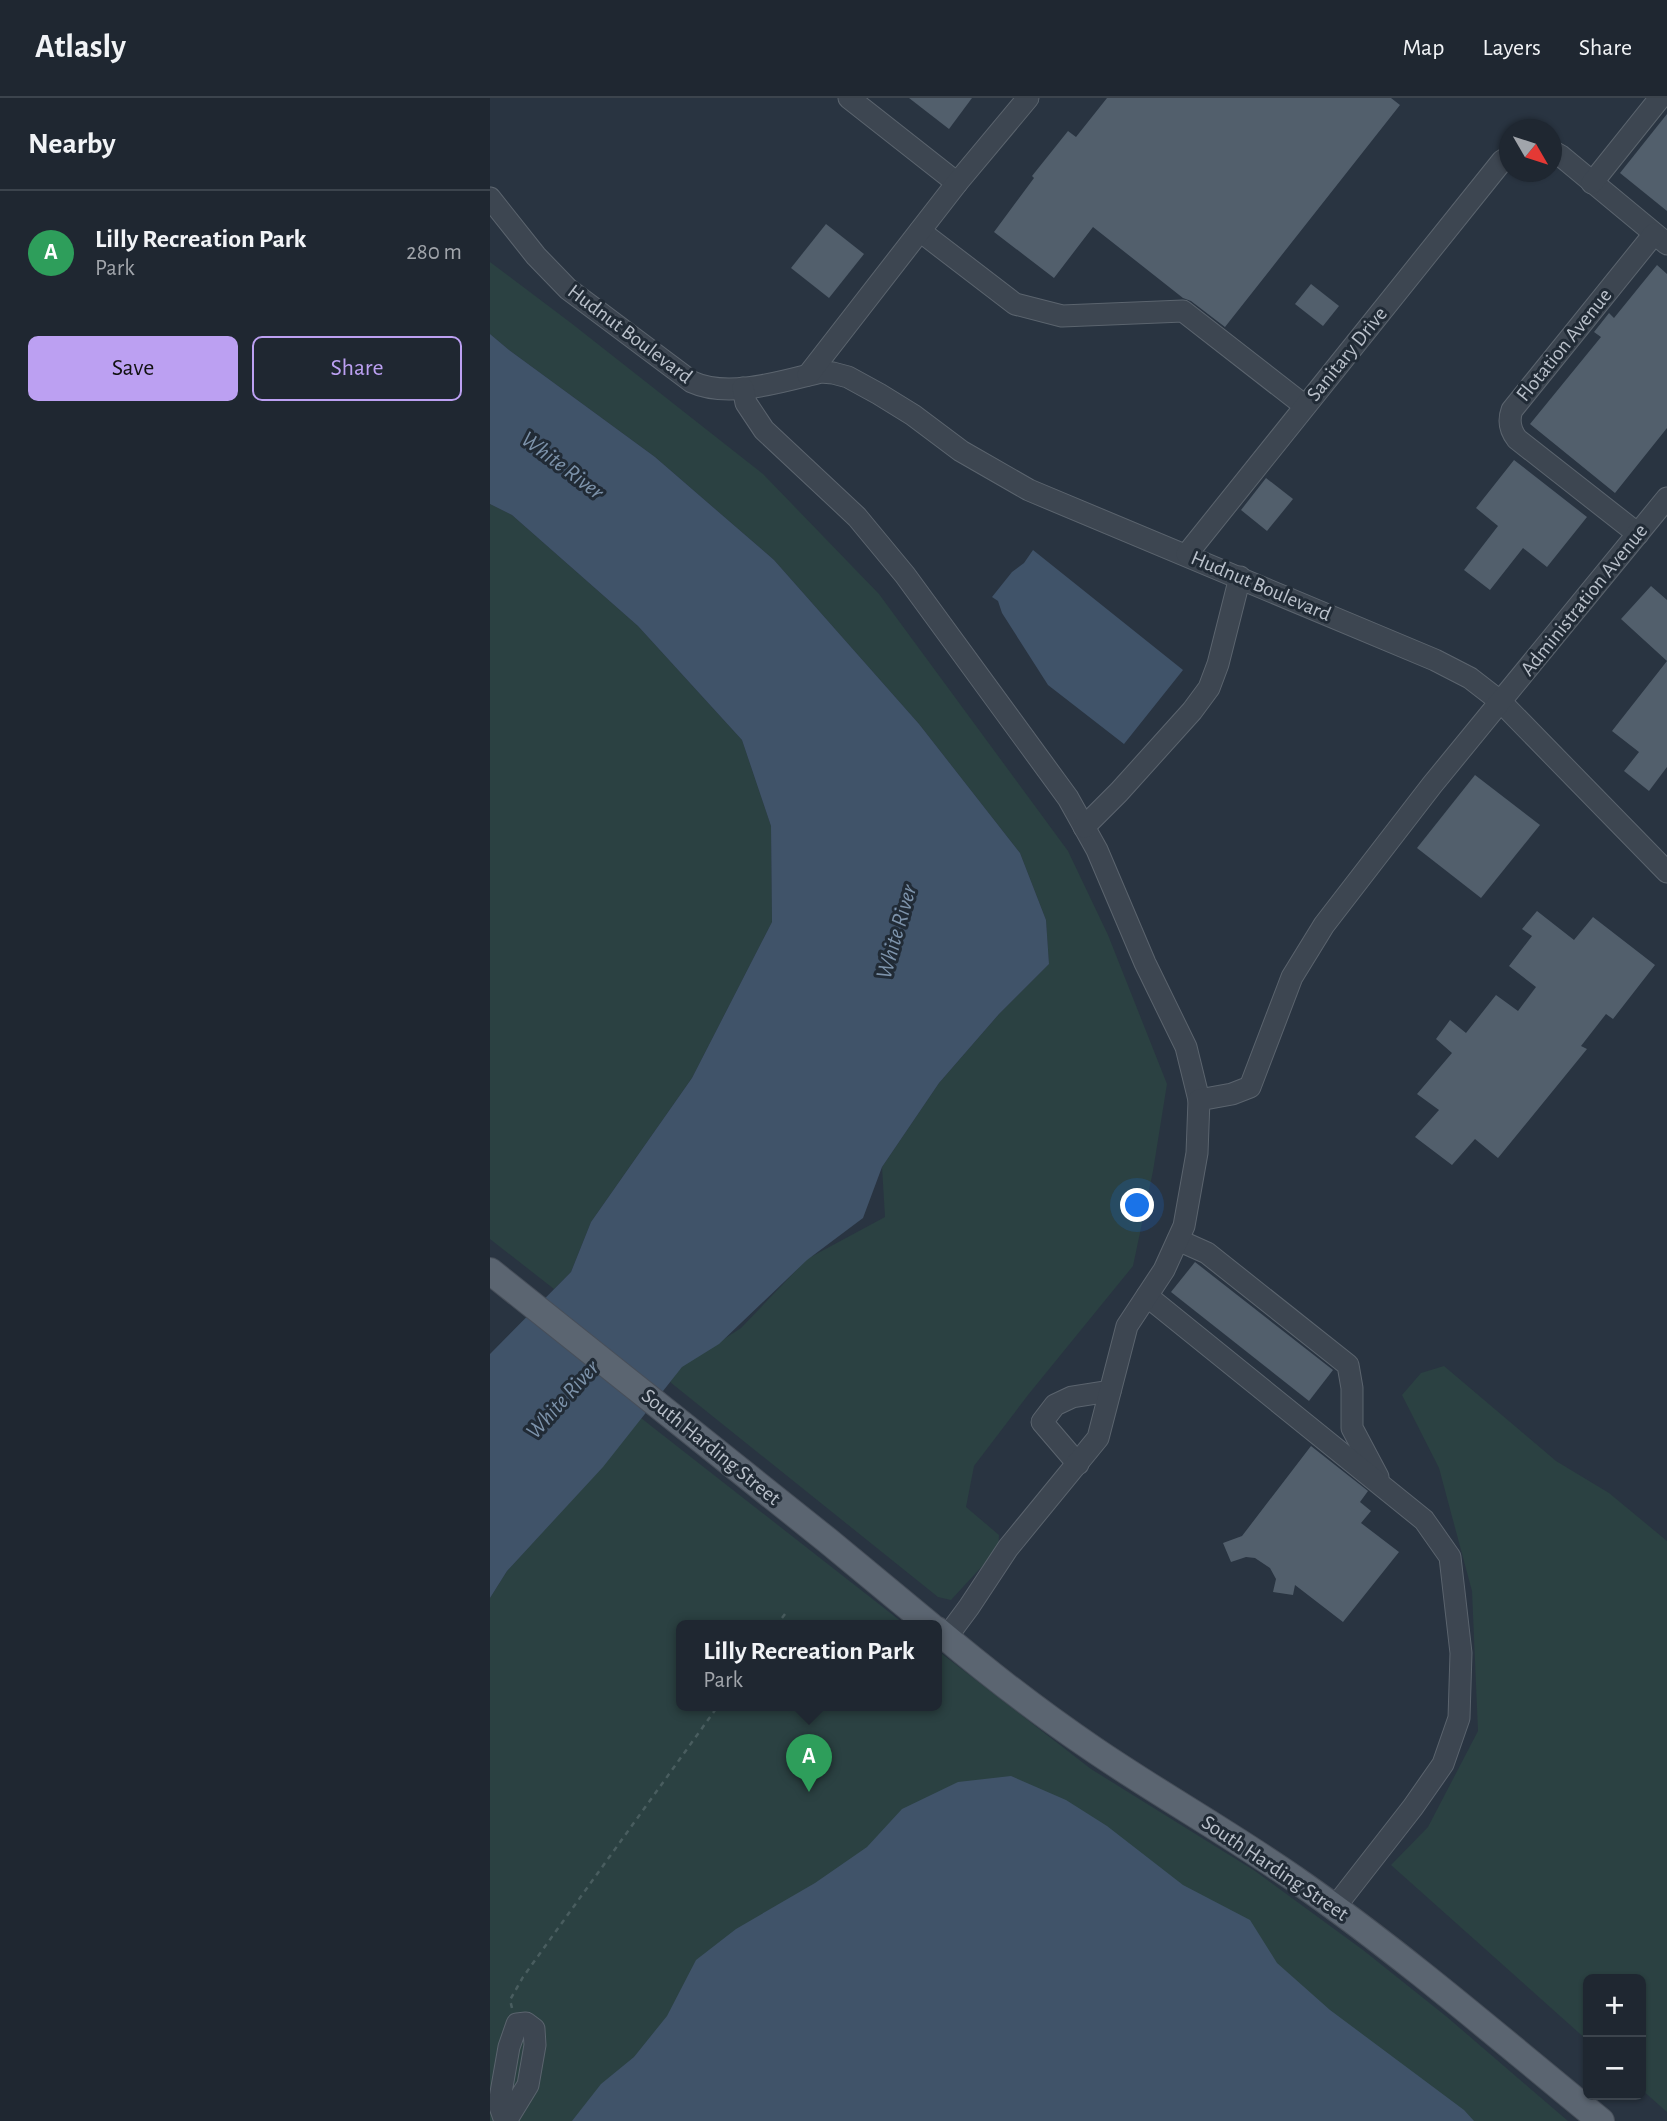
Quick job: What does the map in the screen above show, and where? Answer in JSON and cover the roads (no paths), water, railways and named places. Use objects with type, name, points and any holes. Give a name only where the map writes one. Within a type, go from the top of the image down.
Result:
[{"type":"main road","name":"South Harding Street","points":[[490,1271],[925,1620]]},
{"type":"main road","name":"South Harding Street","points":[[942,1634],[1074,1736],[1253,1850],[1335,1907],[1601,2121]]},
{"type":"street","points":[[849,98],[957,183]]},
{"type":"street","points":[[808,375],[957,183],[1028,98]]},
{"type":"street","points":[[1592,183],[1660,98]]},
{"type":"street","points":[[1562,157],[1660,239]]},
{"type":"street","name":"Sanitary Drive","points":[[1187,554],[1499,165]]},
{"type":"street","name":"Hudnut Boulevard","points":[[490,198],[536,256],[562,283],[682,376],[698,385],[709,388],[743,388],[821,372],[848,377],[900,407],[961,451],[1029,490],[1436,660],[1470,678],[1501,702],[1667,872]]},
{"type":"street","points":[[920,231],[1015,303],[1062,316],[1183,311],[1305,406]]},
{"type":"street","name":"Flotation Avenue","points":[[1638,534],[1517,439],[1510,425],[1510,418],[1512,410],[1660,239]]},
{"type":"street","points":[[743,388],[746,403],[764,430],[857,517],[905,575],[1068,798],[1097,850],[1145,963],[1186,1047],[1199,1100],[1197,1153],[1184,1226],[1164,1270],[1127,1326],[1098,1438],[1008,1548],[970,1607],[942,1628]]},
{"type":"street","name":"Administration Avenue","points":[[1199,1100],[1232,1094],[1250,1087],[1292,977],[1324,925],[1432,785],[1667,498]]},
{"type":"street","points":[[1084,827],[1192,711],[1209,688],[1218,664],[1240,577]]},
{"type":"street","points":[[1178,1240],[1207,1253],[1348,1365],[1352,1388],[1352,1428],[1383,1487]]},
{"type":"street","points":[[1147,1296],[1424,1520],[1450,1557],[1461,1653],[1459,1718],[1443,1764],[1335,1907]]},
{"type":"street","points":[[1078,1464],[1042,1422],[1055,1405],[1072,1397],[1110,1391]]},
{"type":"street","points":[[506,2121],[528,2085],[535,2045],[534,2029],[527,2024],[517,2024]]},
{"type":"water","name":"White River","points":[[490,334],[655,457],[774,560],[919,724],[1020,853],[1046,920],[1049,964],[999,1014],[939,1083],[882,1167],[863,1218],[807,1260],[719,1344],[682,1367],[603,1467],[507,1571],[490,1598],[490,1354],[571,1272],[591,1222],[692,1078],[772,922],[771,826],[742,740],[638,626],[512,515],[490,504]]},
{"type":"water","points":[[1033,550],[1183,670],[1124,744],[1048,685],[1002,613],[998,601],[992,597]]},
{"type":"water","points":[[1011,1776],[1066,1800],[1107,1826],[1183,1885],[1250,1920],[1277,1963],[1330,2010],[1464,2110],[1474,2121],[572,2121],[601,2084],[634,2057],[667,2016],[696,1960],[736,1929],[815,1883],[867,1847],[902,1809],[958,1782]]},
{"type":"place","name":"Lilly Recreation Park","points":[[809,1792]]}]
